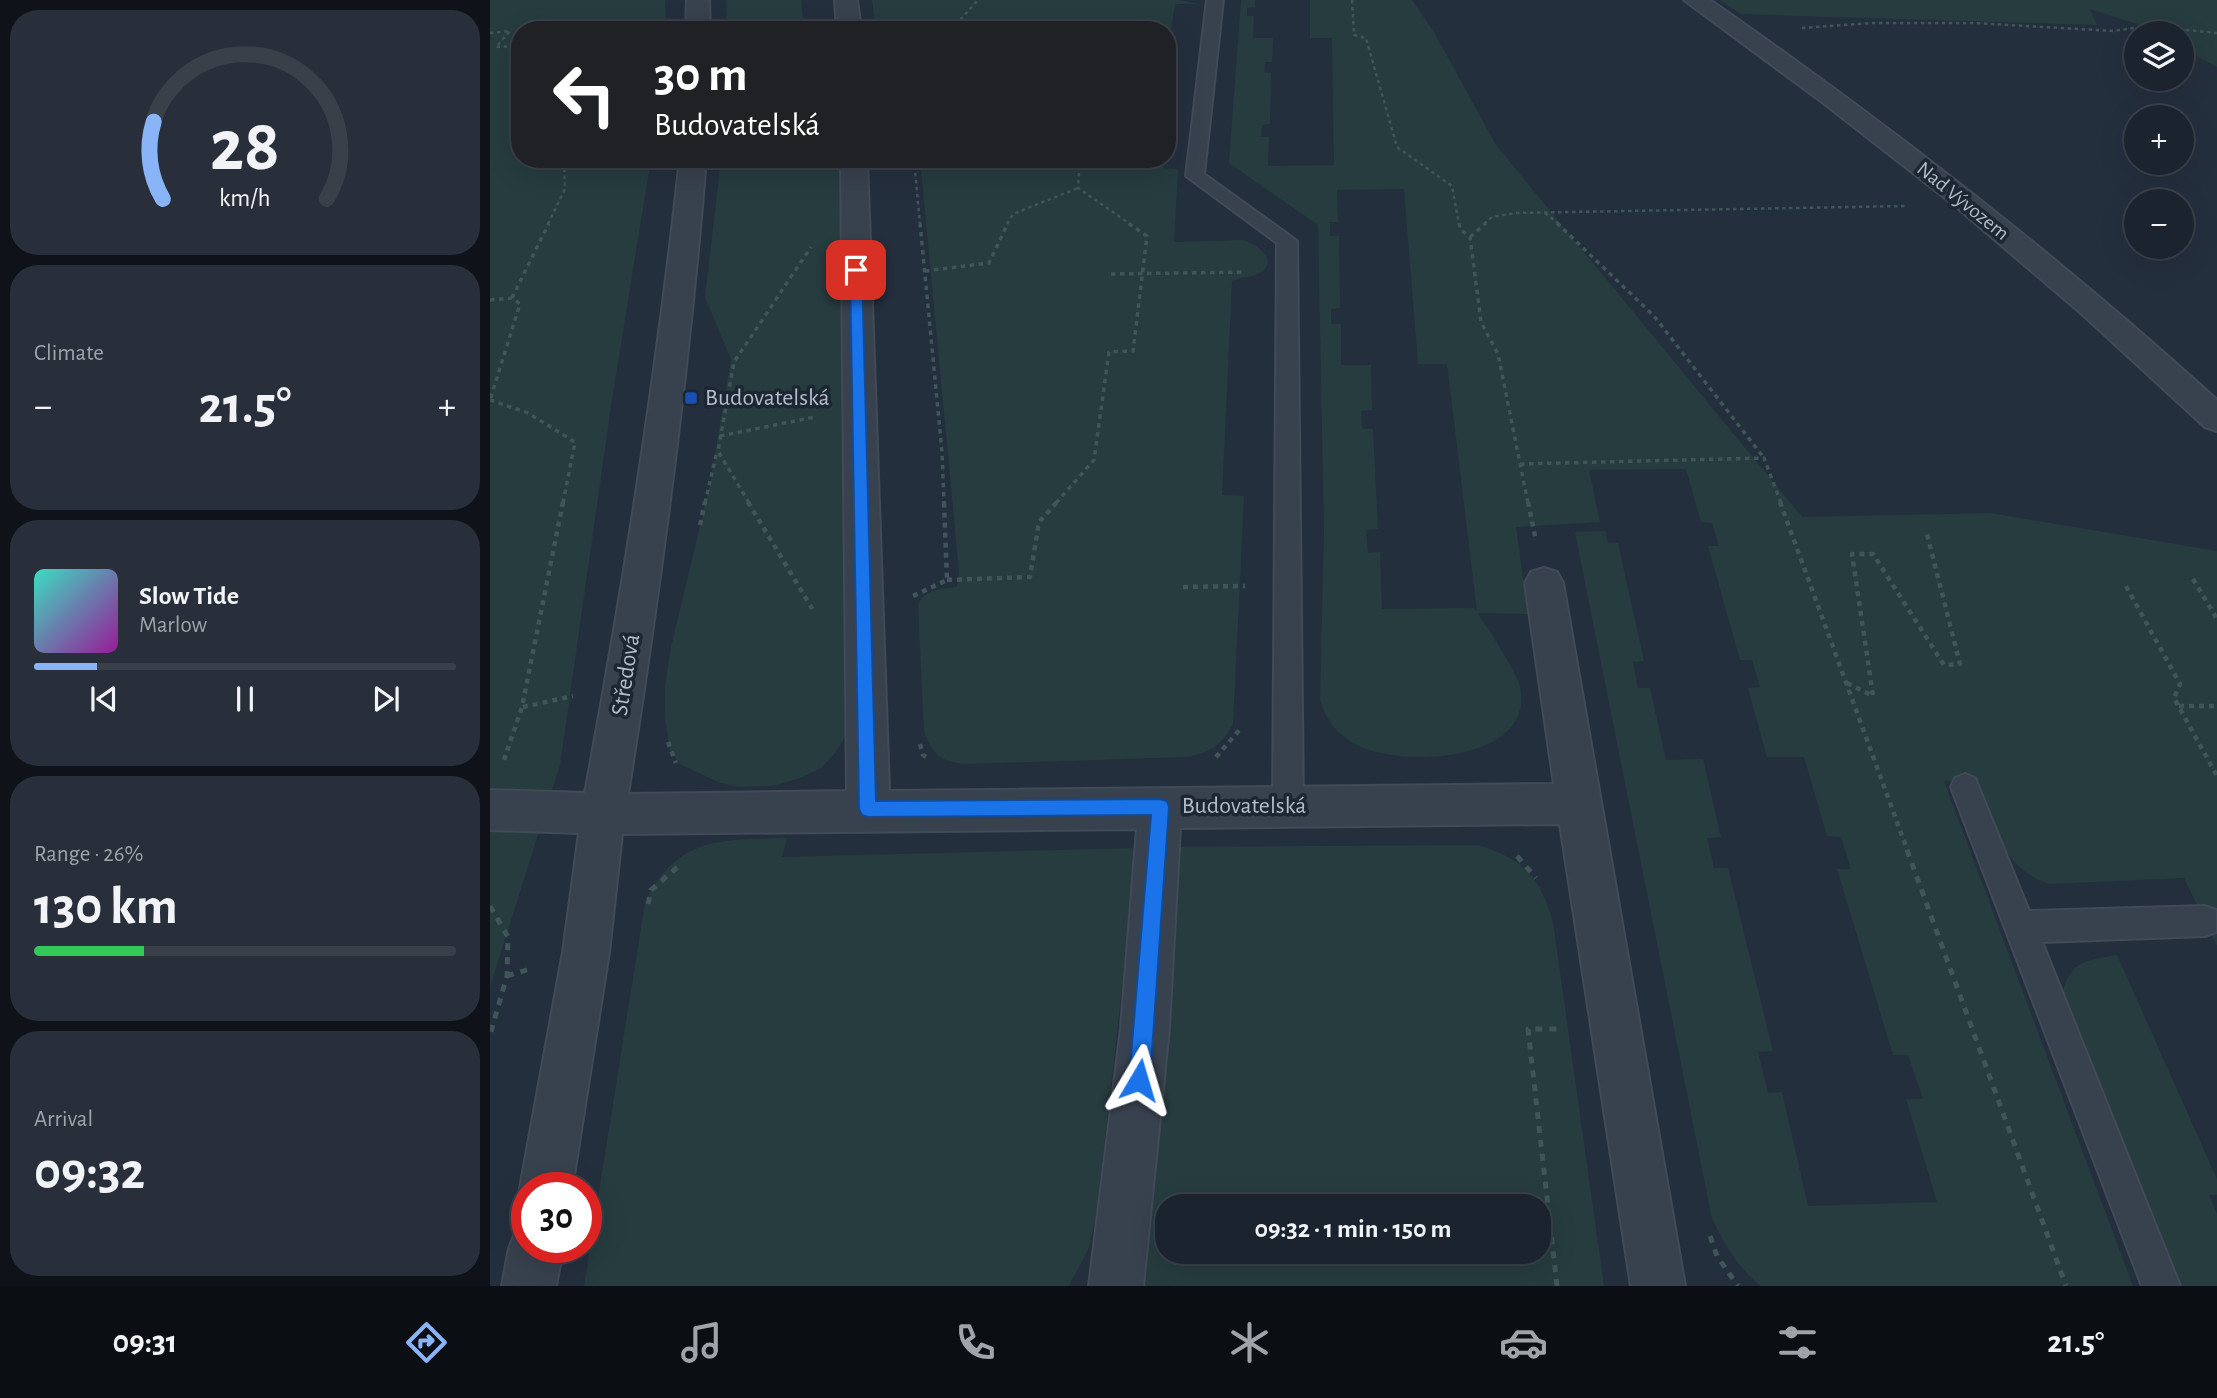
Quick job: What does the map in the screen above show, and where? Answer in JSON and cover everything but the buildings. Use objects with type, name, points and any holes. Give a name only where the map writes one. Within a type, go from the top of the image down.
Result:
[{"type":"street","points":[[698,0],[698,21]]},
{"type":"street","points":[[846,0],[848,21]]},
{"type":"street","name":"Nad Vývozem","points":[[1695,0],[1742,32],[1948,188],[2133,340],[2217,419]]},
{"type":"street","name":"Středová","points":[[549,1172],[586,952],[603,814],[634,618],[683,264],[692,168]]},
{"type":"street","points":[[854,168],[868,809]]},
{"type":"street","points":[[1544,583],[1658,1286]]},
{"type":"street","name":"Budovatelská","points":[[490,810],[603,814],[722,810],[1578,804]]},
{"type":"street","points":[[1116,1286],[1145,1028],[1160,807]]},
{"type":"street","points":[[529,1286],[533,1263]]},
{"type":"lane","points":[[1215,0],[1195,176],[1287,241],[1288,806]]},
{"type":"lane","points":[[1965,787],[2161,1286]]},
{"type":"lane","points":[[2021,927],[2205,921]]},
{"type":"path","points":[[958,21],[978,0]]},
{"type":"path","points":[[1352,0],[1354,35],[1366,38],[1397,147],[1452,186],[1460,229],[1470,237],[1481,322],[1498,354],[1544,583]]},
{"type":"path","points":[[1742,32],[1872,23],[1974,23],[2113,31],[2147,26],[2217,33]]},
{"type":"path","points":[[490,33],[510,31],[496,47],[511,46]]},
{"type":"path","points":[[512,298],[565,189],[564,168]]},
{"type":"path","points":[[915,168],[942,452],[947,580]]},
{"type":"path","points":[[1078,188],[1079,168]]},
{"type":"path","points":[[925,271],[989,263],[1001,233],[1013,214],[1078,188]]},
{"type":"path","points":[[907,601],[924,589],[947,580],[1030,577],[1039,522],[1094,460],[1109,352],[1133,351],[1147,236],[1078,188]]},
{"type":"path","points":[[1470,237],[1492,217],[1545,212],[1876,206]]},
{"type":"path","points":[[1545,212],[1574,236],[1654,316],[1765,458],[2066,1286]]},
{"type":"path","points":[[814,242],[734,362],[718,451],[815,614]]},
{"type":"path","points":[[1111,274],[1287,271]]},
{"type":"path","points":[[490,300],[512,298],[520,304],[490,400],[528,413],[576,442],[522,707],[502,765]]},
{"type":"path","points":[[720,436],[859,409]]},
{"type":"path","points":[[1520,464],[1765,458]]},
{"type":"path","points":[[1847,682],[1873,696],[1852,554],[1873,554],[1944,665],[1960,664],[1926,530]]},
{"type":"path","points":[[2193,579],[2217,619]]},
{"type":"path","points":[[1183,587],[1249,586]]},
{"type":"path","points":[[2126,586],[2180,684],[2174,698],[2217,776]]},
{"type":"path","points":[[2179,706],[2217,706]]},
{"type":"path","points":[[1202,760],[1216,758],[1244,725]]},
{"type":"path","points":[[918,734],[923,755],[933,762]]},
{"type":"path","points":[[666,738],[679,772],[727,784],[722,810]]},
{"type":"path","points":[[1513,852],[1545,888]]},
{"type":"path","points":[[646,916],[651,890],[682,863]]},
{"type":"path","points":[[490,906],[508,937],[508,976],[490,1035]]},
{"type":"path","points":[[508,976],[586,952]]},
{"type":"path","points":[[1557,1286],[1528,1029],[1566,1029],[1564,1016]]},
{"type":"green space","points":[[490,0],[665,0],[666,21],[511,21],[511,168],[650,168],[613,393],[560,765],[490,987]]},
{"type":"green space","points":[[726,0],[801,0],[803,21],[727,21]]},
{"type":"green space","points":[[872,0],[1179,0],[1200,4],[1175,4],[1172,21],[875,21]]},
{"type":"green space","points":[[1241,0],[1255,0],[1255,7],[1247,8],[1247,16],[1254,16],[1253,38],[1273,38],[1272,62],[1265,62],[1264,72],[1271,73],[1270,124],[1262,125],[1261,137],[1269,137],[1268,166],[1334,165],[1332,38],[1310,38],[1310,0],[1412,0],[1434,32],[1496,145],[1802,517],[1990,513],[2217,551],[2217,946],[2184,878],[2050,884],[2021,868],[2010,856],[1994,827],[1975,780],[1944,781],[2133,1286],[1761,1286],[1738,1263],[1712,1219],[1575,532],[1605,531],[1608,543],[1618,543],[1644,661],[1633,662],[1638,688],[1650,688],[1666,760],[1703,759],[1721,837],[1707,838],[1714,868],[1728,868],[1773,1051],[1758,1052],[1768,1093],[1782,1092],[1808,1206],[1937,1202],[1906,1099],[1923,1099],[1908,1055],[1893,1055],[1837,869],[1851,869],[1841,837],[1827,836],[1804,757],[1767,757],[1748,688],[1760,687],[1752,660],[1740,660],[1708,546],[1719,546],[1712,523],[1701,522],[1686,469],[1589,470],[1600,522],[1516,527],[1528,614],[1478,613],[1508,661],[1520,687],[1519,712],[1507,731],[1486,745],[1460,753],[1431,757],[1375,752],[1342,736],[1325,713],[1320,700],[1324,530],[1318,225],[1229,163]],"holes":[[[1404,189],[1418,364],[1447,364],[1477,611],[1474,608],[1382,609],[1380,552],[1368,553],[1366,530],[1378,529],[1373,429],[1362,429],[1361,411],[1372,410],[1371,365],[1341,365],[1341,324],[1331,324],[1331,309],[1340,308],[1339,236],[1330,236],[1330,222],[1338,222],[1337,190]]]},
{"type":"green space","points":[[1719,0],[2217,0],[2217,67],[2194,55],[2194,21],[2128,21],[2090,9],[2097,25],[1741,14]]},
{"type":"green space","points":[[720,168],[842,168],[847,734],[821,768],[800,778],[772,786],[738,787],[718,782],[680,764],[670,751],[665,719],[665,686],[671,647],[710,484],[731,360],[705,297]]},
{"type":"green space","points":[[921,168],[1177,169],[1174,242],[1243,240],[1255,246],[1267,259],[1265,269],[1258,274],[1232,281],[1222,495],[1244,496],[1233,724],[1220,743],[1202,753],[1186,757],[965,764],[944,759],[934,751],[924,731],[918,605],[929,593],[957,587],[959,571]]},
{"type":"green space","points":[[787,838],[782,857],[1138,848],[1096,1218],[1088,1250],[1069,1286],[584,1286],[588,1263],[602,1263],[602,1173],[645,903],[671,865],[687,854],[703,846],[741,840]]},
{"type":"green space","points":[[1478,845],[1507,856],[1528,872],[1542,893],[1553,922],[1604,1286],[1136,1286],[1175,847]]},
{"type":"green space","points":[[2117,955],[2217,1179],[2217,1195],[2209,1195],[2217,1214],[2217,1286],[2174,1286],[2062,994],[2075,968],[2089,961]]},
{"type":"place","name":"Budovatelská","points":[[691,398]]},
{"type":"route","points":[[856,270],[868,809],[1160,807],[1139,1080]]}]
